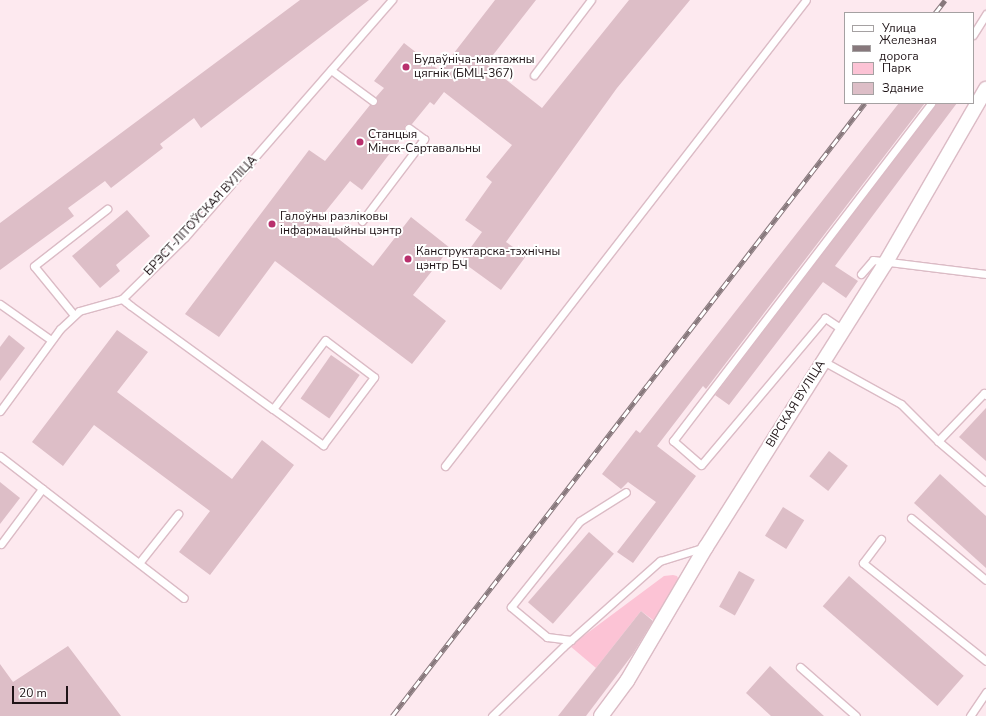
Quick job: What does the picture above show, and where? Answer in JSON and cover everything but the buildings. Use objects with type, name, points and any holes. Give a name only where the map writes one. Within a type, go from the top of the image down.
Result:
[{"type":"street","name":"ВІРСКАЯ ВУЛІЦА","points":[[601,716],[626,681],[706,547],[843,330],[880,261],[986,89]]},
{"type":"lane","name":"БРЭСТ-ЛІТОЎСКАЯ ВУЛІЦА","points":[[122,299],[185,237],[392,0]]},
{"type":"lane","points":[[534,75],[591,0]]},
{"type":"lane","points":[[445,466],[806,0]]},
{"type":"lane","points":[[974,33],[986,14]]},
{"type":"lane","points":[[331,70],[373,101]]},
{"type":"lane","points":[[843,330],[825,318],[701,465],[673,441],[930,104]]},
{"type":"lane","points":[[362,220],[424,139],[409,128]]},
{"type":"lane","points":[[74,315],[34,266],[107,209]]},
{"type":"lane","points":[[861,274],[880,261],[986,274]]},
{"type":"lane","points":[[0,411],[51,340],[74,315],[92,305],[122,299],[273,409],[323,445],[374,377],[325,340],[273,409]]},
{"type":"lane","points":[[0,304],[51,340]]},
{"type":"lane","points":[[823,361],[901,404],[938,441],[986,482]]},
{"type":"lane","points":[[938,441],[984,393],[986,395]]},
{"type":"lane","points":[[0,456],[184,598]]},
{"type":"lane","points":[[1,544],[42,488]]},
{"type":"lane","points":[[571,640],[547,637],[511,607],[580,521],[626,492]]},
{"type":"lane","points":[[139,563],[178,514]]},
{"type":"lane","points":[[911,518],[986,580]]},
{"type":"lane","points":[[880,539],[863,562],[986,661]]},
{"type":"lane","points":[[492,716],[571,640],[660,561],[706,547]]},
{"type":"lane","points":[[800,667],[856,716]]},
{"type":"lane","points":[[970,716],[986,692]]},
{"type":"green space","points":[[664,576],[677,576],[680,582],[657,623],[641,611],[596,668],[570,646]]},
{"type":"railway","points":[[936,12],[945,0]]},
{"type":"railway","points":[[392,716],[864,104]]},
{"type":"place","name":"Будаўніча-мантажны цягнік (БМЦ-367)","points":[[406,67]]},
{"type":"place","name":"Станцыя Мінск-Сартавальны","points":[[360,142]]},
{"type":"place","name":"Галоўны разліковы інфармацыйны цэнтр","points":[[272,224]]},
{"type":"place","name":"Канструктарска-тэхнічны цэнтр БЧ","points":[[408,259]]}]
